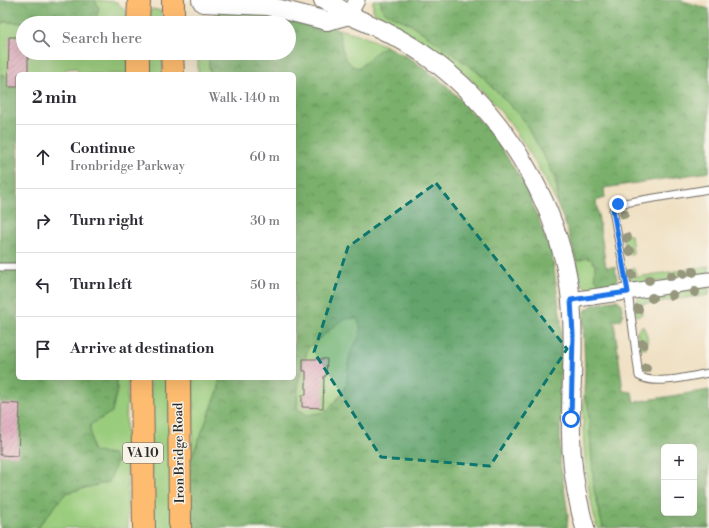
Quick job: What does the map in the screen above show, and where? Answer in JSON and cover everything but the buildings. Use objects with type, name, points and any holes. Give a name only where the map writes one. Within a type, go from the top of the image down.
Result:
[{"type":"main road","points":[[138,16],[139,0]]},
{"type":"main road","points":[[173,0],[173,16]]},
{"type":"main road","points":[[138,60],[138,72]]},
{"type":"main road","points":[[172,60],[173,72]]},
{"type":"main road","name":"VA 10","points":[[142,380],[144,528]]},
{"type":"main road","name":"Iron Bridge Road","points":[[179,380],[180,528]]},
{"type":"street","points":[[201,0],[203,3],[268,6],[327,21],[353,8]]},
{"type":"street","points":[[323,0],[353,8],[429,58],[472,96],[518,153],[547,210],[561,250],[571,300],[573,335],[571,446],[576,486],[585,528]]},
{"type":"street","points":[[571,300],[709,280]]},
{"type":"lane","points":[[709,190],[618,204],[613,210],[628,292],[639,376],[645,380],[656,380],[709,373]]},
{"type":"lane","points":[[0,267],[16,267]]},
{"type":"highlighted area","points":[[436,183],[567,349],[490,466],[381,457],[314,352],[348,247]]},
{"type":"green space","points":[[0,0],[95,0],[99,9],[96,16],[16,16],[16,22],[4,22],[0,25]]},
{"type":"green space","points":[[95,0],[117,2],[126,12],[127,16],[96,16],[99,9]]},
{"type":"green space","points":[[373,0],[380,0],[385,10],[392,16],[406,22],[442,45],[471,67],[511,104],[527,125],[551,170],[557,188],[557,204],[532,157],[518,135],[503,114],[486,95],[468,76],[448,59],[420,40],[376,15],[373,10]]},
{"type":"green space","points":[[380,0],[680,0],[709,9],[709,172],[604,188],[605,198],[596,201],[606,267],[615,267],[617,279],[613,287],[603,289],[595,278],[595,265],[592,260],[587,258],[576,261],[567,228],[557,204],[558,191],[556,178],[523,119],[479,73],[411,24],[386,13],[382,9]]},
{"type":"green space","points":[[221,8],[287,16],[212,16]]},
{"type":"green space","points":[[153,9],[161,11],[161,16],[149,16],[150,11]]},
{"type":"green space","points":[[296,17],[304,18],[338,29],[346,59],[354,66],[360,68],[371,56],[386,46],[413,60],[446,85],[490,131],[525,185],[552,255],[561,320],[560,462],[568,514],[567,528],[190,528],[189,464],[219,389],[219,380],[296,380],[296,72],[210,72],[209,60],[296,60]],"holes":[[[357,318],[360,325],[360,335],[353,348],[348,363],[347,382],[340,396],[326,412],[308,415],[297,409],[298,382],[308,348],[343,319]]]},
{"type":"green space","points":[[4,22],[16,23],[16,60],[128,60],[128,72],[79,72],[76,68],[67,69],[63,72],[16,72],[16,86],[4,74],[0,75],[0,25]]},
{"type":"green space","points":[[338,29],[358,34],[386,46],[371,56],[360,68],[354,66],[346,59]]},
{"type":"green space","points":[[147,60],[162,60],[163,72],[146,72]]},
{"type":"green space","points":[[198,60],[209,60],[210,72],[198,72]]},
{"type":"green space","points":[[4,74],[16,86],[16,380],[116,380],[117,390],[112,412],[90,425],[92,449],[95,452],[113,454],[117,461],[109,482],[66,493],[37,528],[0,528],[0,75]]},
{"type":"green space","points":[[625,233],[631,235],[632,255],[626,253],[623,237]]},
{"type":"green space","points":[[587,258],[592,260],[595,265],[595,278],[603,289],[589,289],[582,284],[576,261]]},
{"type":"green space","points":[[709,266],[709,275],[637,284],[633,283],[630,279],[629,271],[633,268],[635,269],[637,277]]},
{"type":"green space","points":[[709,287],[709,295],[641,304],[642,314],[638,316],[634,313],[635,302],[642,296]]},
{"type":"green space","points":[[617,300],[621,303],[623,316],[621,320],[614,321],[623,391],[632,392],[634,402],[709,390],[709,528],[603,528],[594,489],[588,403],[584,395],[585,369],[583,319],[586,310],[593,305]]},
{"type":"green space","points":[[357,318],[360,325],[360,335],[349,359],[347,382],[344,390],[326,412],[308,415],[297,409],[298,382],[308,348],[343,319]]},
{"type":"green space","points":[[642,326],[647,337],[646,349],[640,348],[637,331]]},
{"type":"green space","points":[[116,380],[128,380],[126,421],[128,528],[37,528],[66,493],[109,481],[113,454],[95,452],[92,449],[90,425],[112,411],[117,390]]},
{"type":"green space","points":[[150,380],[172,380],[175,528],[152,528]]},
{"type":"green space","points":[[193,380],[219,380],[219,389],[189,464],[193,434]]},
{"type":"green space","points":[[584,395],[588,403],[594,489],[603,528],[597,528],[587,479],[583,429]]},
{"type":"route","points":[[571,419],[573,335],[571,300],[628,292],[613,210],[618,204]]}]
